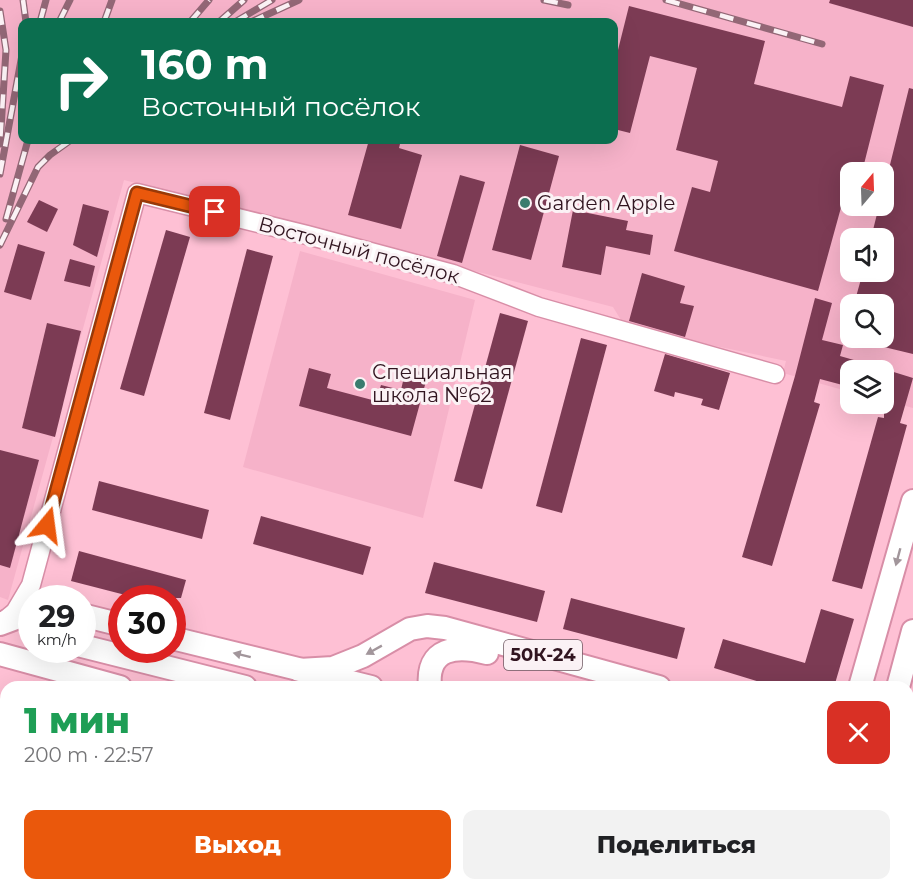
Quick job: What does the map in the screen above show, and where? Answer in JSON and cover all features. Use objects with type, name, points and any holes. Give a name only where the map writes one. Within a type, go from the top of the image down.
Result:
[{"type":"main road","points":[[862,681],[913,501]]},
{"type":"main road","points":[[0,624],[18,617]]},
{"type":"main road","points":[[0,624],[18,629]]},
{"type":"main road","name":"50К-24","points":[[186,642],[299,670],[333,668],[363,656],[410,629],[427,626],[445,628],[637,681]]},
{"type":"main road","points":[[900,681],[913,631]]},
{"type":"main road","points":[[430,681],[430,672],[435,659],[447,650],[461,647],[587,681]]},
{"type":"main road","points":[[96,649],[221,681]]},
{"type":"main road","points":[[0,654],[98,681]]},
{"type":"main road","points":[[0,668],[47,681]]},
{"type":"main road","points":[[299,670],[345,681]]},
{"type":"street","name":"Восточный посёлок","points":[[0,624],[15,612],[31,585],[137,193],[453,274],[539,307],[775,374]]},
{"type":"shaded area","points":[[0,0],[913,0],[913,408],[894,403],[894,360],[840,360],[840,389],[783,373],[786,361],[687,340],[621,320],[613,307],[124,180],[8,600],[0,597]]},
{"type":"shaded area","name":"Специальная школа №62","points":[[300,251],[475,300],[423,518],[243,467]]},
{"type":"building","points":[[830,0],[913,0],[913,27],[829,3]]},
{"type":"building","points":[[629,6],[765,41],[754,84],[842,107],[850,76],[884,85],[865,162],[840,162],[840,211],[818,291],[674,251],[692,187],[710,192],[718,161],[676,150],[697,68],[650,56],[630,133],[618,130],[618,50]]},
{"type":"building","points":[[909,88],[913,89],[913,354],[888,348],[894,348],[894,294],[857,294],[860,282],[894,282],[894,228],[874,228],[876,216],[894,216],[894,162],[891,162]]},
{"type":"building","points":[[368,144],[400,144],[399,148],[422,155],[401,229],[348,215]]},
{"type":"building","name":"Garden Apple","points":[[520,145],[559,156],[531,260],[492,250]]},
{"type":"building","points":[[460,175],[485,182],[462,263],[437,256]]},
{"type":"building","points":[[39,200],[58,209],[47,232],[27,222]]},
{"type":"building","points":[[83,204],[109,211],[97,257],[73,245]]},
{"type":"building","points":[[573,210],[628,221],[626,230],[653,235],[650,255],[606,246],[601,275],[562,267]]},
{"type":"building","points":[[166,230],[190,237],[144,396],[120,389]]},
{"type":"building","points":[[18,244],[45,252],[31,300],[4,292]]},
{"type":"building","points":[[247,249],[273,256],[230,420],[204,413]]},
{"type":"building","points":[[70,259],[95,266],[90,287],[64,281]]},
{"type":"building","points":[[642,273],[685,286],[680,303],[694,306],[685,337],[629,321]]},
{"type":"building","points":[[815,298],[832,303],[822,340],[840,344],[840,348],[842,348],[840,356],[854,360],[840,360],[840,384],[820,379],[814,402],[820,404],[772,566],[742,557],[795,376]]},
{"type":"building","points":[[500,313],[528,321],[482,489],[454,481]]},
{"type":"building","points":[[47,323],[81,331],[55,437],[22,428]]},
{"type":"building","points":[[581,338],[607,345],[562,513],[536,506]]},
{"type":"building","points":[[665,354],[730,373],[719,410],[701,405],[703,399],[675,392],[674,397],[654,391]]},
{"type":"building","points":[[309,368],[331,374],[327,388],[376,401],[381,385],[401,390],[406,368],[428,374],[411,436],[299,406]]},
{"type":"building","points":[[894,372],[913,378],[900,423],[907,425],[862,589],[832,581],[878,417],[884,418],[884,414],[894,414]]},
{"type":"building","points":[[0,450],[39,460],[10,568],[0,565]]},
{"type":"building","points":[[99,481],[209,510],[202,539],[92,510]]},
{"type":"building","points":[[261,516],[371,547],[363,575],[253,544]]},
{"type":"building","points":[[79,551],[186,580],[185,585],[108,585],[108,591],[96,587],[96,585],[71,581]]},
{"type":"building","points":[[434,562],[545,591],[537,622],[425,593]]},
{"type":"building","points":[[571,598],[685,628],[677,659],[563,629]]},
{"type":"building","points":[[821,609],[854,619],[836,681],[756,681],[714,668],[723,639],[805,663]]},
{"type":"railway","points":[[23,0],[25,18]]},
{"type":"railway","points":[[41,18],[46,0]]},
{"type":"railway","points":[[61,18],[70,0]]},
{"type":"railway","points":[[105,18],[112,0]]},
{"type":"railway","points":[[193,18],[209,0]]},
{"type":"railway","points":[[224,18],[244,0]]},
{"type":"railway","points":[[242,18],[272,0]]},
{"type":"railway","points":[[260,18],[299,0]]},
{"type":"railway","points":[[544,0],[568,5]]},
{"type":"railway","points":[[666,0],[822,44]]},
{"type":"railway","points":[[0,11],[6,50],[0,144]]},
{"type":"railway","points":[[0,174],[18,77]]},
{"type":"railway","points":[[6,219],[27,144]]},
{"type":"railway","points":[[0,245],[38,167],[65,144]]},
{"type":"place","name":"Garden Apple","points":[[525,203]]},
{"type":"place","name":"Специальная школа №62","points":[[360,384]]},
{"type":"route","points":[[47,525],[137,193],[215,212]]}]
